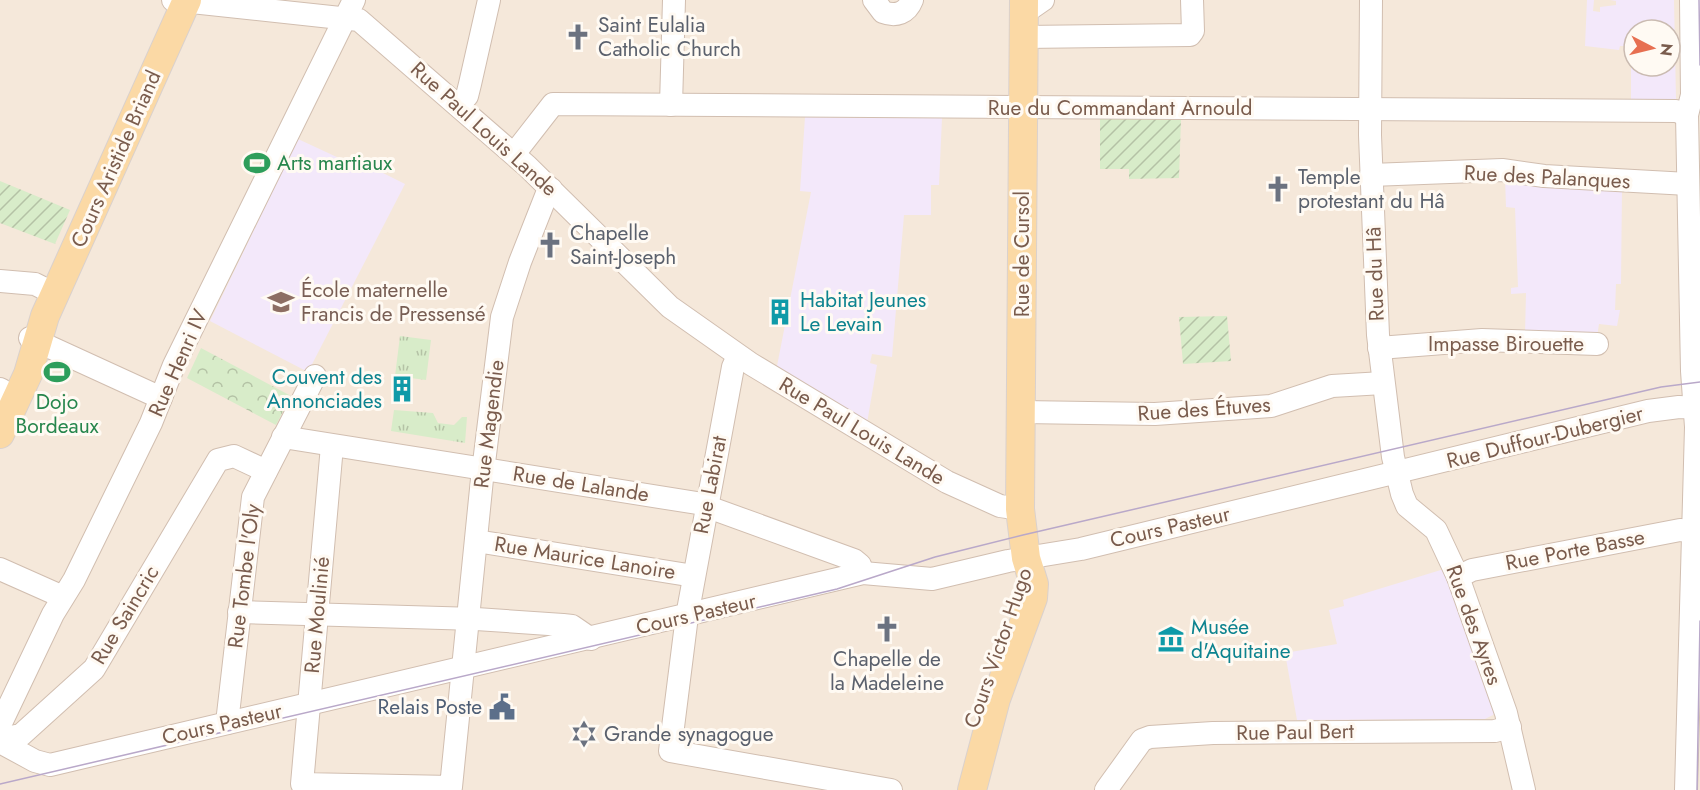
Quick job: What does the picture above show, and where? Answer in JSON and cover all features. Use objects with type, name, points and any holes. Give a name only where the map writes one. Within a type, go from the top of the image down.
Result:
[{"type":"main road","name":"Cours Aristide Briand","points":[[0,434],[28,374],[42,322],[184,0]]},
{"type":"main road","name":"Rue de Cursol","points":[[1026,558],[1020,509],[1024,37],[1030,3]]},
{"type":"main road","name":"Cours Aristide Briand","points":[[1,391],[16,359],[42,322]]},
{"type":"main road","name":"Cours Victor Hugo","points":[[955,790],[982,690],[1026,558]]},
{"type":"main road","name":"Cours Victor Hugo","points":[[972,790],[996,699],[1033,597],[1034,584],[1026,558]]},
{"type":"street","name":"Rue Paul Louis Lande","points":[[184,0],[349,9],[514,154],[670,307],[738,356],[947,482],[1000,506],[1020,509]]},
{"type":"street","points":[[459,105],[467,96],[489,0]]},
{"type":"street","points":[[671,105],[674,0]]},
{"type":"street","points":[[874,0],[883,12],[896,14],[908,9],[912,0]]},
{"type":"street","points":[[1024,37],[1190,35],[1193,32],[1192,0]]},
{"type":"street","name":"Rue du Hâ","points":[[1371,0],[1371,175],[1379,348],[1397,474]]},
{"type":"street","points":[[1686,790],[1697,531],[1697,408],[1687,115],[1692,95],[1691,0]]},
{"type":"street","name":"Rue Henri IV","points":[[0,725],[151,423],[178,356],[349,9]]},
{"type":"street","name":"Rue du Commandant Arnould","points":[[514,154],[553,104],[1676,111],[1687,115]]},
{"type":"street","name":"Rue des Palanques","points":[[1371,175],[1502,170],[1544,176],[1688,184]]},
{"type":"street","name":"Rue Magendie","points":[[302,784],[451,787],[483,469],[504,307],[546,196],[551,189]]},
{"type":"street","points":[[0,281],[35,284],[42,322],[161,398]]},
{"type":"street","name":"Impasse Birouette","points":[[1379,348],[1482,340],[1597,344]]},
{"type":"street","name":"Rue Labirat","points":[[738,356],[733,367],[687,616],[670,751],[891,790]]},
{"type":"street","name":"Rue Tombe l'Oly","points":[[227,723],[249,516],[253,497],[315,376]]},
{"type":"street","name":"Rue des Étuves","points":[[1022,412],[1155,414],[1271,406],[1332,386],[1383,382]]},
{"type":"street","name":"Rue Duffour-Dubergier","points":[[1397,474],[1469,453],[1648,411],[1697,408]]},
{"type":"street","name":"Rue de Lalande","points":[[284,437],[706,506],[854,560],[860,565],[863,573]]},
{"type":"street","name":"Rue Moulinié","points":[[302,784],[332,446]]},
{"type":"street","name":"Rue Saincric","points":[[0,740],[21,735],[94,669],[218,460],[234,456],[266,471]]},
{"type":"street","name":"Cours Pasteur","points":[[0,740],[35,761],[50,765],[863,573],[932,579],[1026,558],[1053,555],[1397,474]]},
{"type":"street","name":"Rue des Ayres","points":[[1397,474],[1407,506],[1436,530],[1458,577],[1510,727],[1524,790]]},
{"type":"street","name":"Rue Porte Basse","points":[[1458,577],[1472,570],[1680,530],[1697,531]]},
{"type":"street","name":"Rue Maurice Lanoire","points":[[476,541],[694,576]]},
{"type":"street","points":[[0,569],[63,597]]},
{"type":"street","points":[[238,612],[469,618],[572,626],[591,639]]},
{"type":"street","name":"Rue Paul Bert","points":[[1106,790],[1142,740],[1150,737],[1213,733],[1495,731],[1510,727]]},
{"type":"shaded area","points":[[0,0],[1700,0],[1700,790],[0,790]]},
{"type":"shaded area","points":[[1587,0],[1594,0],[1593,11],[1600,12],[1600,7],[1616,5],[1616,1],[1610,0],[1674,0],[1674,18],[1622,18],[1622,46],[1619,50],[1585,46]]},
{"type":"shaded area","points":[[1631,78],[1676,78],[1676,99],[1631,100]]},
{"type":"shaded area","points":[[805,117],[942,118],[939,185],[931,185],[931,215],[904,215],[892,357],[872,354],[870,363],[877,365],[867,423],[777,366],[811,192],[800,191]]},
{"type":"shaded area","points":[[298,139],[354,165],[357,160],[405,184],[308,372],[210,321]]},
{"type":"shaded area","points":[[1505,177],[1622,188],[1621,284],[1616,284],[1615,310],[1620,310],[1617,326],[1599,324],[1597,337],[1525,334],[1526,293],[1511,294],[1511,288],[1518,287],[1515,208],[1506,207]]},
{"type":"shaded area","points":[[1444,569],[1495,712],[1493,715],[1485,719],[1297,720],[1285,653],[1337,644],[1329,610],[1344,606],[1343,600]]},
{"type":"green space","points":[[1100,118],[1181,119],[1179,178],[1129,179],[1129,169],[1100,169]]},
{"type":"green space","points":[[0,181],[70,210],[55,244],[0,223]]},
{"type":"green space","points":[[1227,316],[1231,361],[1183,364],[1179,317]]},
{"type":"green space","points":[[400,336],[431,340],[426,380],[395,376]]},
{"type":"green space","points":[[201,348],[291,396],[276,425],[187,378]]},
{"type":"green space","points":[[394,410],[433,413],[438,423],[454,425],[462,417],[467,417],[465,443],[391,431]]},
{"type":"tram line","points":[[1699,0],[1700,65]]},
{"type":"tram line","points":[[0,784],[837,589],[935,557],[1023,535],[1661,387],[1700,382]]},
{"type":"tram line","points":[[1697,790],[1700,621]]},
{"type":"place","name":"Saint Eulalia Catholic Church","points":[[578,37]]},
{"type":"place","name":"Arts martiaux","points":[[257,163]]},
{"type":"place","name":"Temple protestant du Hâ","points":[[1278,189]]},
{"type":"place","name":"Chapelle Saint-Joseph","points":[[550,245]]},
{"type":"place","name":"École maternelle Francis de Pressensé","points":[[281,302]]},
{"type":"place","name":"Habitat Jeunes Le Levain","points":[[780,312]]},
{"type":"place","name":"Dojo Bordeaux","points":[[57,372]]},
{"type":"place","name":"Couvent des Annonciades","points":[[402,389]]},
{"type":"place","name":"Chapelle de la Madeleine","points":[[887,629]]},
{"type":"place","name":"Musée d'Aquitaine","points":[[1171,639]]},
{"type":"place","name":"Relais Poste","points":[[502,707]]},
{"type":"place","name":"Grande synagogue","points":[[584,734]]}]
